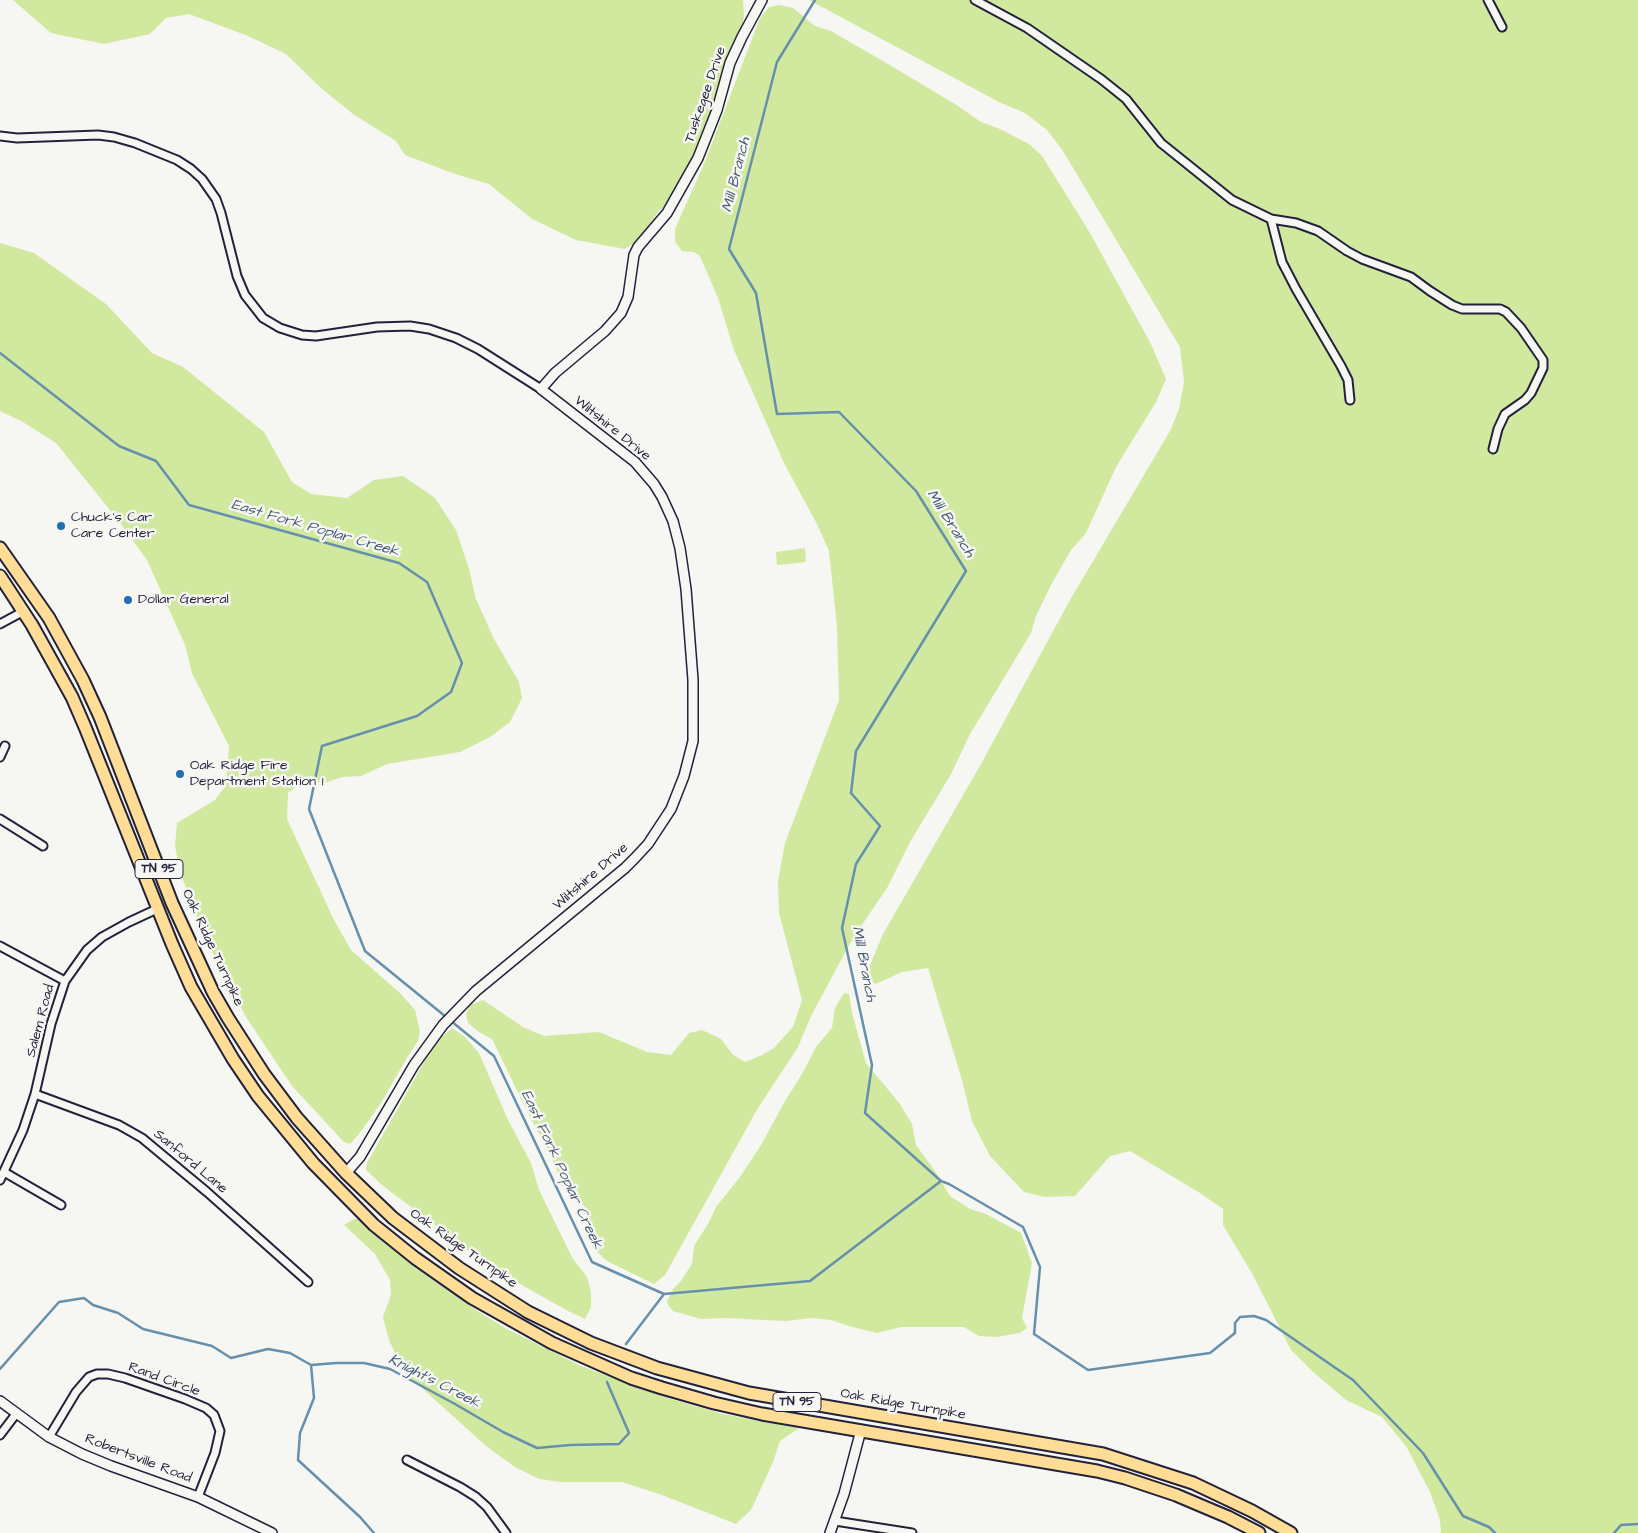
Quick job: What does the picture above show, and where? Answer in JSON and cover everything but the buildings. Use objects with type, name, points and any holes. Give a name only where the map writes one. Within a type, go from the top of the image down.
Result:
[{"type":"highway","name":"Oak Ridge Turnpike","points":[[0,548],[39,603],[70,656],[93,702],[172,904],[213,992],[264,1074],[297,1118],[346,1173],[394,1218],[482,1284],[528,1312],[591,1343],[674,1374],[749,1393],[1103,1454],[1193,1483],[1252,1511],[1291,1533]]},
{"type":"highway","name":"TN 95","points":[[0,576],[24,611],[72,697],[157,910],[191,987],[233,1059],[278,1122],[334,1185],[374,1225],[442,1278],[472,1298],[552,1343],[601,1366],[647,1383],[714,1403],[762,1414],[1030,1458],[1126,1478],[1176,1495],[1228,1517],[1259,1533]]},
{"type":"highway","points":[[24,611],[39,603]]},
{"type":"highway","points":[[118,809],[133,803]]},
{"type":"highway","points":[[157,910],[172,904]]},
{"type":"highway","points":[[334,1185],[346,1173]]},
{"type":"highway","points":[[472,1298],[482,1284]]},
{"type":"highway","points":[[861,1430],[866,1414]]},
{"type":"street","name":"Tuskegee Drive","points":[[541,389],[555,373],[605,331],[621,314],[628,297],[631,263],[634,255],[638,247],[666,213],[698,158],[717,110],[730,63],[742,36],[762,0]]},
{"type":"street","points":[[974,0],[1027,28],[1101,79],[1126,99],[1161,143],[1232,200],[1271,219],[1296,223],[1318,231],[1362,259],[1411,277],[1452,305],[1462,309],[1500,309],[1506,312],[1521,328],[1543,360],[1543,368],[1531,393],[1525,400],[1506,414],[1498,429],[1493,449]]},
{"type":"street","points":[[1488,0],[1502,27]]},
{"type":"street","name":"Wiltshire Drive","points":[[0,136],[16,138],[98,135],[114,137],[135,143],[177,160],[191,169],[216,199],[237,276],[245,296],[263,318],[280,328],[302,335],[316,336],[377,327],[410,326],[429,329],[456,338],[478,349],[541,389],[635,462],[654,484],[668,510],[680,548],[686,589],[693,680],[693,741],[678,795],[648,844],[625,868],[476,991],[456,1010],[414,1065],[360,1157],[346,1173]]},
{"type":"street","points":[[1271,219],[1282,262],[1348,380],[1350,400]]},
{"type":"street","points":[[0,624],[24,611]]},
{"type":"street","points":[[0,757],[5,746]]},
{"type":"street","points":[[0,819],[43,846]]},
{"type":"street","name":"Salem Road","points":[[0,1180],[23,1130],[35,1094],[51,1024],[65,981],[87,950],[102,937],[157,910]]},
{"type":"street","points":[[0,946],[65,981]]},
{"type":"street","name":"Sanford Lane","points":[[35,1094],[120,1125],[142,1138],[207,1192],[308,1282]]},
{"type":"street","points":[[4,1172],[61,1205]]},
{"type":"street","name":"Rand Circle","points":[[49,1437],[76,1392],[89,1377],[97,1374],[108,1374],[125,1378],[185,1399],[206,1408],[214,1415],[220,1431],[215,1453],[198,1497]]},
{"type":"street","name":"Robertsville Road","points":[[0,1401],[49,1437],[93,1459],[198,1497],[272,1533]]},
{"type":"street","points":[[0,1435],[16,1414]]},
{"type":"street","points":[[830,1533],[861,1430]]},
{"type":"street","points":[[407,1460],[476,1497],[487,1507],[506,1533]]},
{"type":"street","points":[[835,1521],[912,1533]]},
{"type":"green space","points":[[13,0],[743,0],[744,16],[742,32],[695,155],[670,200],[658,212],[641,238],[625,249],[576,240],[532,219],[489,184],[455,174],[405,155],[396,141],[353,114],[321,88],[286,54],[248,36],[189,14],[166,18],[150,34],[104,44],[51,33]]},
{"type":"green space","points":[[809,0],[1638,0],[1638,1533],[1441,1533],[1440,1520],[1430,1492],[1406,1446],[1382,1417],[1346,1400],[1291,1350],[1253,1275],[1223,1225],[1223,1209],[1130,1151],[1110,1156],[1075,1196],[1045,1197],[1024,1192],[990,1156],[972,1121],[962,1080],[928,968],[902,972],[876,984],[868,980],[868,970],[883,934],[981,764],[1070,600],[1170,431],[1179,409],[1184,382],[1180,347],[1063,151],[1047,130],[1025,113],[999,102]]},
{"type":"green space","points":[[779,5],[793,8],[815,26],[831,31],[955,104],[981,122],[1000,129],[1029,144],[1042,156],[1090,233],[1151,344],[1166,379],[1156,402],[1116,467],[1086,533],[1071,550],[1051,585],[1036,616],[1031,633],[970,734],[951,774],[910,842],[887,888],[853,938],[811,1016],[798,1047],[758,1108],[665,1275],[654,1284],[607,1261],[592,1247],[589,1217],[585,1207],[563,1184],[492,1039],[468,1023],[466,1014],[470,1005],[483,1000],[523,1027],[544,1036],[599,1032],[647,1052],[671,1055],[689,1033],[702,1030],[721,1039],[733,1055],[745,1062],[774,1048],[793,1027],[802,1000],[779,913],[778,881],[785,843],[839,700],[837,627],[829,551],[817,524],[785,465],[734,350],[718,298],[700,256],[694,252],[682,251],[675,242],[675,229],[704,164],[760,18],[769,7]]},
{"type":"green space","points":[[0,243],[34,253],[106,304],[152,353],[183,367],[264,432],[292,482],[311,494],[347,498],[374,480],[403,476],[435,498],[456,530],[469,569],[476,599],[494,639],[519,682],[522,698],[510,722],[490,737],[460,752],[387,764],[361,776],[342,777],[325,783],[305,781],[288,793],[287,819],[334,920],[351,950],[401,994],[415,1010],[420,1031],[418,1041],[381,1103],[350,1144],[344,1142],[292,1086],[246,1017],[205,938],[180,872],[175,846],[177,823],[215,800],[226,785],[229,746],[192,673],[185,645],[147,560],[118,520],[56,443],[23,422],[0,411]]},
{"type":"green space","points":[[805,548],[806,562],[777,565],[776,552]]},
{"type":"green space","points":[[844,993],[849,994],[852,1013],[866,1063],[900,1104],[912,1124],[916,1145],[950,1196],[970,1209],[986,1214],[1021,1233],[1032,1263],[1022,1318],[1027,1328],[1020,1333],[996,1337],[979,1336],[964,1327],[901,1327],[877,1333],[831,1320],[812,1318],[786,1321],[726,1318],[701,1319],[673,1311],[669,1306],[667,1302],[673,1289],[681,1281],[692,1264],[694,1246],[716,1207],[740,1177],[761,1145],[816,1047],[832,1028],[835,1008]]},
{"type":"green space","points":[[452,1028],[465,1037],[479,1053],[508,1120],[531,1163],[539,1190],[573,1259],[587,1277],[591,1292],[591,1307],[585,1319],[490,1267],[382,1185],[366,1170],[367,1163],[428,1055]]},
{"type":"green space","points":[[354,1219],[358,1219],[414,1267],[479,1312],[507,1329],[581,1366],[674,1400],[723,1414],[799,1428],[780,1441],[773,1462],[751,1510],[736,1524],[662,1495],[622,1482],[561,1482],[539,1479],[515,1467],[486,1446],[403,1371],[389,1340],[383,1317],[391,1295],[390,1280],[375,1254],[344,1225]]},
{"type":"waterway","name":"Mill Branch","points":[[815,0],[777,62],[729,249],[756,293],[777,414],[839,412],[916,491],[966,571],[856,751],[851,793],[880,826],[856,864],[842,928],[872,1065],[865,1113],[941,1181],[1023,1227],[1040,1267],[1034,1334],[1088,1370],[1210,1353],[1235,1333],[1235,1323],[1240,1317],[1254,1316],[1266,1320],[1353,1380],[1423,1453],[1463,1516],[1489,1527],[1495,1533]]},
{"type":"waterway","name":"East Fork Poplar Creek","points":[[0,353],[119,446],[156,461],[189,505],[399,563],[427,582],[462,663],[451,692],[417,716],[322,746],[309,809],[365,951],[494,1056],[592,1262],[664,1294],[810,1281],[941,1181]]},
{"type":"waterway","name":"Knight's Creek","points":[[626,1344],[664,1294]]},
{"type":"waterway","name":"Knight's Creek","points":[[0,1369],[59,1302],[84,1298],[93,1305],[118,1313],[143,1329],[212,1346],[231,1358],[268,1349],[290,1353],[311,1365],[364,1363],[390,1369],[503,1432],[537,1448],[619,1444],[629,1433],[607,1382]]},
{"type":"waterway","points":[[311,1365],[314,1398],[300,1433],[298,1460],[360,1517],[374,1533]]},
{"type":"waterway","name":"East Fork Poplar Creek","points":[[1614,1533],[1621,1525],[1638,1524]]},
{"type":"place","name":"Chuck's Car Care Center","points":[[61,526]]},
{"type":"place","name":"Dollar General","points":[[128,600]]},
{"type":"place","name":"Oak Ridge Fire Department Station 1","points":[[180,774]]}]
